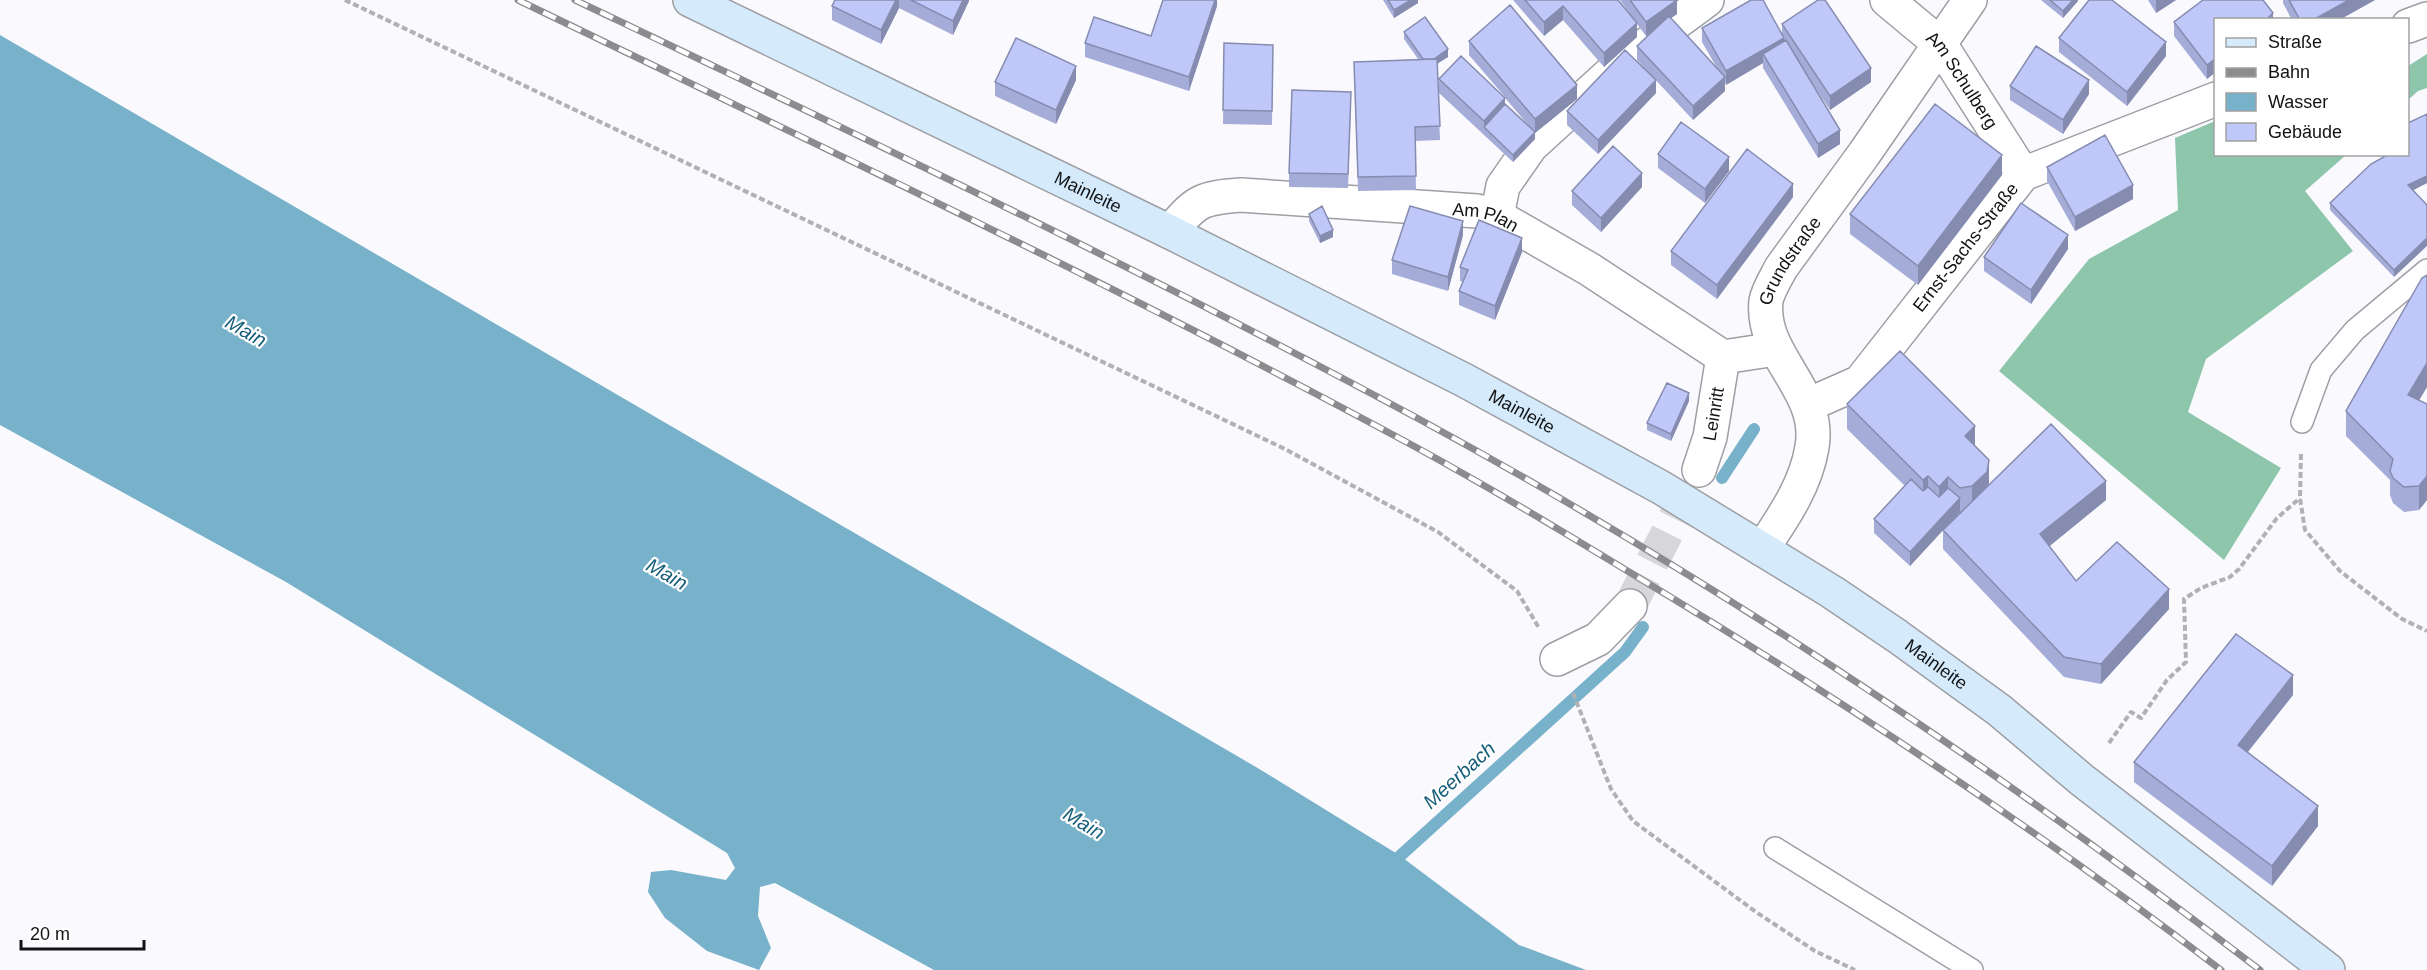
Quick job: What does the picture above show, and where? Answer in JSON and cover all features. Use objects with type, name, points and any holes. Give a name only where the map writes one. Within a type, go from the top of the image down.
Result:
[{"type":"main road","name":"Mainleite","points":[[690,0],[1170,232],[1464,380],[1662,488],[1897,636],[1999,710],[2082,780],[2328,970]]},
{"type":"street","name":"Am Schulberg","points":[[1887,0],[1940,44],[2023,174]]},
{"type":"street","name":"Grundstraße","points":[[1762,549],[1791,506],[1812,447],[1813,422],[1800,386],[1776,349],[1769,331],[1766,301],[1781,268],[1970,0]]},
{"type":"street","points":[[1497,216],[1503,186],[1531,146],[1624,61],[1696,2]]},
{"type":"street","points":[[2409,26],[2427,19]]},
{"type":"street","name":"Ernst-Sachs-Straße","points":[[1808,405],[1860,382],[2023,174],[2214,100]]},
{"type":"street","name":"Am Plan","points":[[1170,232],[1191,207],[1210,197],[1241,195],[1477,211],[1497,216],[1608,280],[1723,357]]},
{"type":"street","points":[[1723,357],[1776,349]]},
{"type":"street","name":"Leinritt","points":[[1699,470],[1710,437],[1723,357]]},
{"type":"street","points":[[1557,659],[1598,639],[1630,606]]},
{"type":"lane","points":[[2302,422],[2321,370],[2355,330],[2427,270]]},
{"type":"lane","points":[[1775,849],[1972,970]]},
{"type":"path","points":[[345,0],[1285,448],[1377,498],[1438,532],[1517,591],[1557,659]]},
{"type":"path","points":[[2302,422],[2300,498],[2306,530],[2340,570],[2402,618],[2427,631]]},
{"type":"path","points":[[2109,743],[2131,712],[2141,718],[2167,680],[2186,662],[2184,599],[2201,588],[2230,577],[2239,569],[2277,518],[2300,498]]},
{"type":"path","points":[[1582,715],[1611,789],[1633,820],[1756,912],[1815,951],[1855,970]]},
{"type":"green space","points":[[2427,54],[2427,88],[2418,91],[2409,99],[2409,65]]},
{"type":"green space","points":[[2214,121],[2214,156],[2345,156],[2305,191],[2353,251],[2206,359],[2188,412],[2281,468],[2224,560],[1999,371],[2089,259],[2178,210],[2175,138]]},
{"type":"water","name":"Main","points":[[0,35],[1256,767],[1399,855],[1519,945],[1586,970],[934,970],[775,883],[760,887],[758,916],[771,948],[759,970],[707,951],[665,918],[648,892],[651,872],[671,870],[726,880],[735,868],[727,853],[286,582],[0,425]]},
{"type":"building","points":[[835,0],[896,0],[881,30],[832,6]]},
{"type":"building","points":[[911,0],[963,0],[953,21]]},
{"type":"building","points":[[1163,0],[1215,0],[1189,77],[1085,43],[1094,17],[1151,36]]},
{"type":"building","points":[[1388,0],[1411,0],[1394,10]]},
{"type":"building","points":[[1525,0],[1618,0],[1637,23],[1604,53],[1563,6],[1544,22]]},
{"type":"building","points":[[1630,0],[1677,0],[1646,22]]},
{"type":"building","points":[[1751,0],[1763,0],[1784,38],[1726,71],[1702,28]]},
{"type":"building","points":[[1818,0],[1825,0],[1871,68],[1830,96],[1782,24]]},
{"type":"building","points":[[2050,0],[2073,0],[2063,11]]},
{"type":"building","points":[[2089,0],[2112,0],[2166,42],[2127,92],[2059,38]]},
{"type":"building","points":[[2203,0],[2263,0],[2273,13],[2268,18],[2214,18],[2214,60],[2207,65],[2174,22]]},
{"type":"building","points":[[2289,0],[2349,0],[2317,18],[2299,18]]},
{"type":"building","points":[[1510,5],[1577,85],[1535,119],[1469,41]]},
{"type":"building","points":[[1669,16],[1725,77],[1693,106],[1637,46]]},
{"type":"building","points":[[1425,17],[1448,49],[1434,59],[1423,59],[1404,32]]},
{"type":"building","points":[[1016,38],[1076,66],[1056,110],[995,82]]},
{"type":"building","points":[[1786,40],[1840,130],[1818,144],[1763,54]]},
{"type":"building","points":[[1224,43],[1273,45],[1272,111],[1223,110]]},
{"type":"building","points":[[2036,46],[2089,80],[2063,120],[2010,86]]},
{"type":"building","points":[[1625,50],[1656,80],[1598,140],[1567,111]]},
{"type":"building","points":[[1461,56],[1505,98],[1484,121],[1439,79]]},
{"type":"building","points":[[1437,59],[1440,126],[1415,127],[1416,176],[1358,177],[1354,62]]},
{"type":"building","points":[[1292,90],[1351,92],[1348,174],[1289,173]]},
{"type":"building","points":[[1505,104],[1535,132],[1513,155],[1484,127]]},
{"type":"building","points":[[1935,104],[2002,155],[1918,266],[1850,214]]},
{"type":"building","points":[[2427,114],[2427,176],[2408,185],[2427,205],[2427,238],[2394,270],[2330,203],[2371,164],[2385,156],[2409,156],[2409,123]]},
{"type":"building","points":[[1681,122],[1729,157],[1705,189],[1658,154]]},
{"type":"building","points":[[2105,135],[2133,185],[2075,217],[2047,167]]},
{"type":"building","points":[[1613,146],[1642,173],[1601,218],[1572,191]]},
{"type":"building","points":[[1747,149],[1793,184],[1717,285],[1671,251]]},
{"type":"building","points":[[2021,203],[2068,235],[2031,290],[1984,257]]},
{"type":"building","points":[[1322,206],[1333,230],[1320,236],[1309,214]]},
{"type":"building","points":[[1410,206],[1463,221],[1448,277],[1392,260]]},
{"type":"building","points":[[1479,220],[1522,238],[1495,306],[1459,291],[1468,270],[1460,267]]},
{"type":"building","points":[[2427,275],[2427,363],[2408,395],[2427,404],[2427,476],[2419,486],[2404,487],[2393,478],[2390,471],[2393,459],[2346,411],[2422,278]]},
{"type":"building","points":[[1900,351],[1975,426],[1965,436],[1989,460],[1987,472],[1972,486],[1960,488],[1948,477],[1939,487],[1928,476],[1923,480],[1847,404]]},
{"type":"building","points":[[1667,383],[1689,393],[1671,434],[1647,423]]},
{"type":"building","points":[[2051,424],[2106,481],[2040,534],[2076,581],[2117,542],[2169,589],[2101,664],[2064,657],[1943,530]]},
{"type":"building","points":[[1911,479],[1923,491],[1928,487],[1939,497],[1948,488],[1960,498],[1910,552],[1874,519]]},
{"type":"building","points":[[2236,634],[2293,675],[2238,745],[2318,806],[2272,866],[2134,762]]},
{"type":"waterway","name":"Meerbach","points":[[1722,478],[1754,429]]},
{"type":"waterway","name":"Meerbach","points":[[1389,866],[1625,652],[1643,627]]},
{"type":"tunnel","points":[[1630,606],[1699,470]]},
{"type":"railway","points":[[518,0],[1078,272],[1300,386],[1470,478],[1723,629],[1941,769],[2082,867],[2221,970]]},
{"type":"railway","points":[[575,0],[1104,256],[1313,363],[1527,479],[1743,609],[1954,748],[2058,820],[2260,970]]}]
